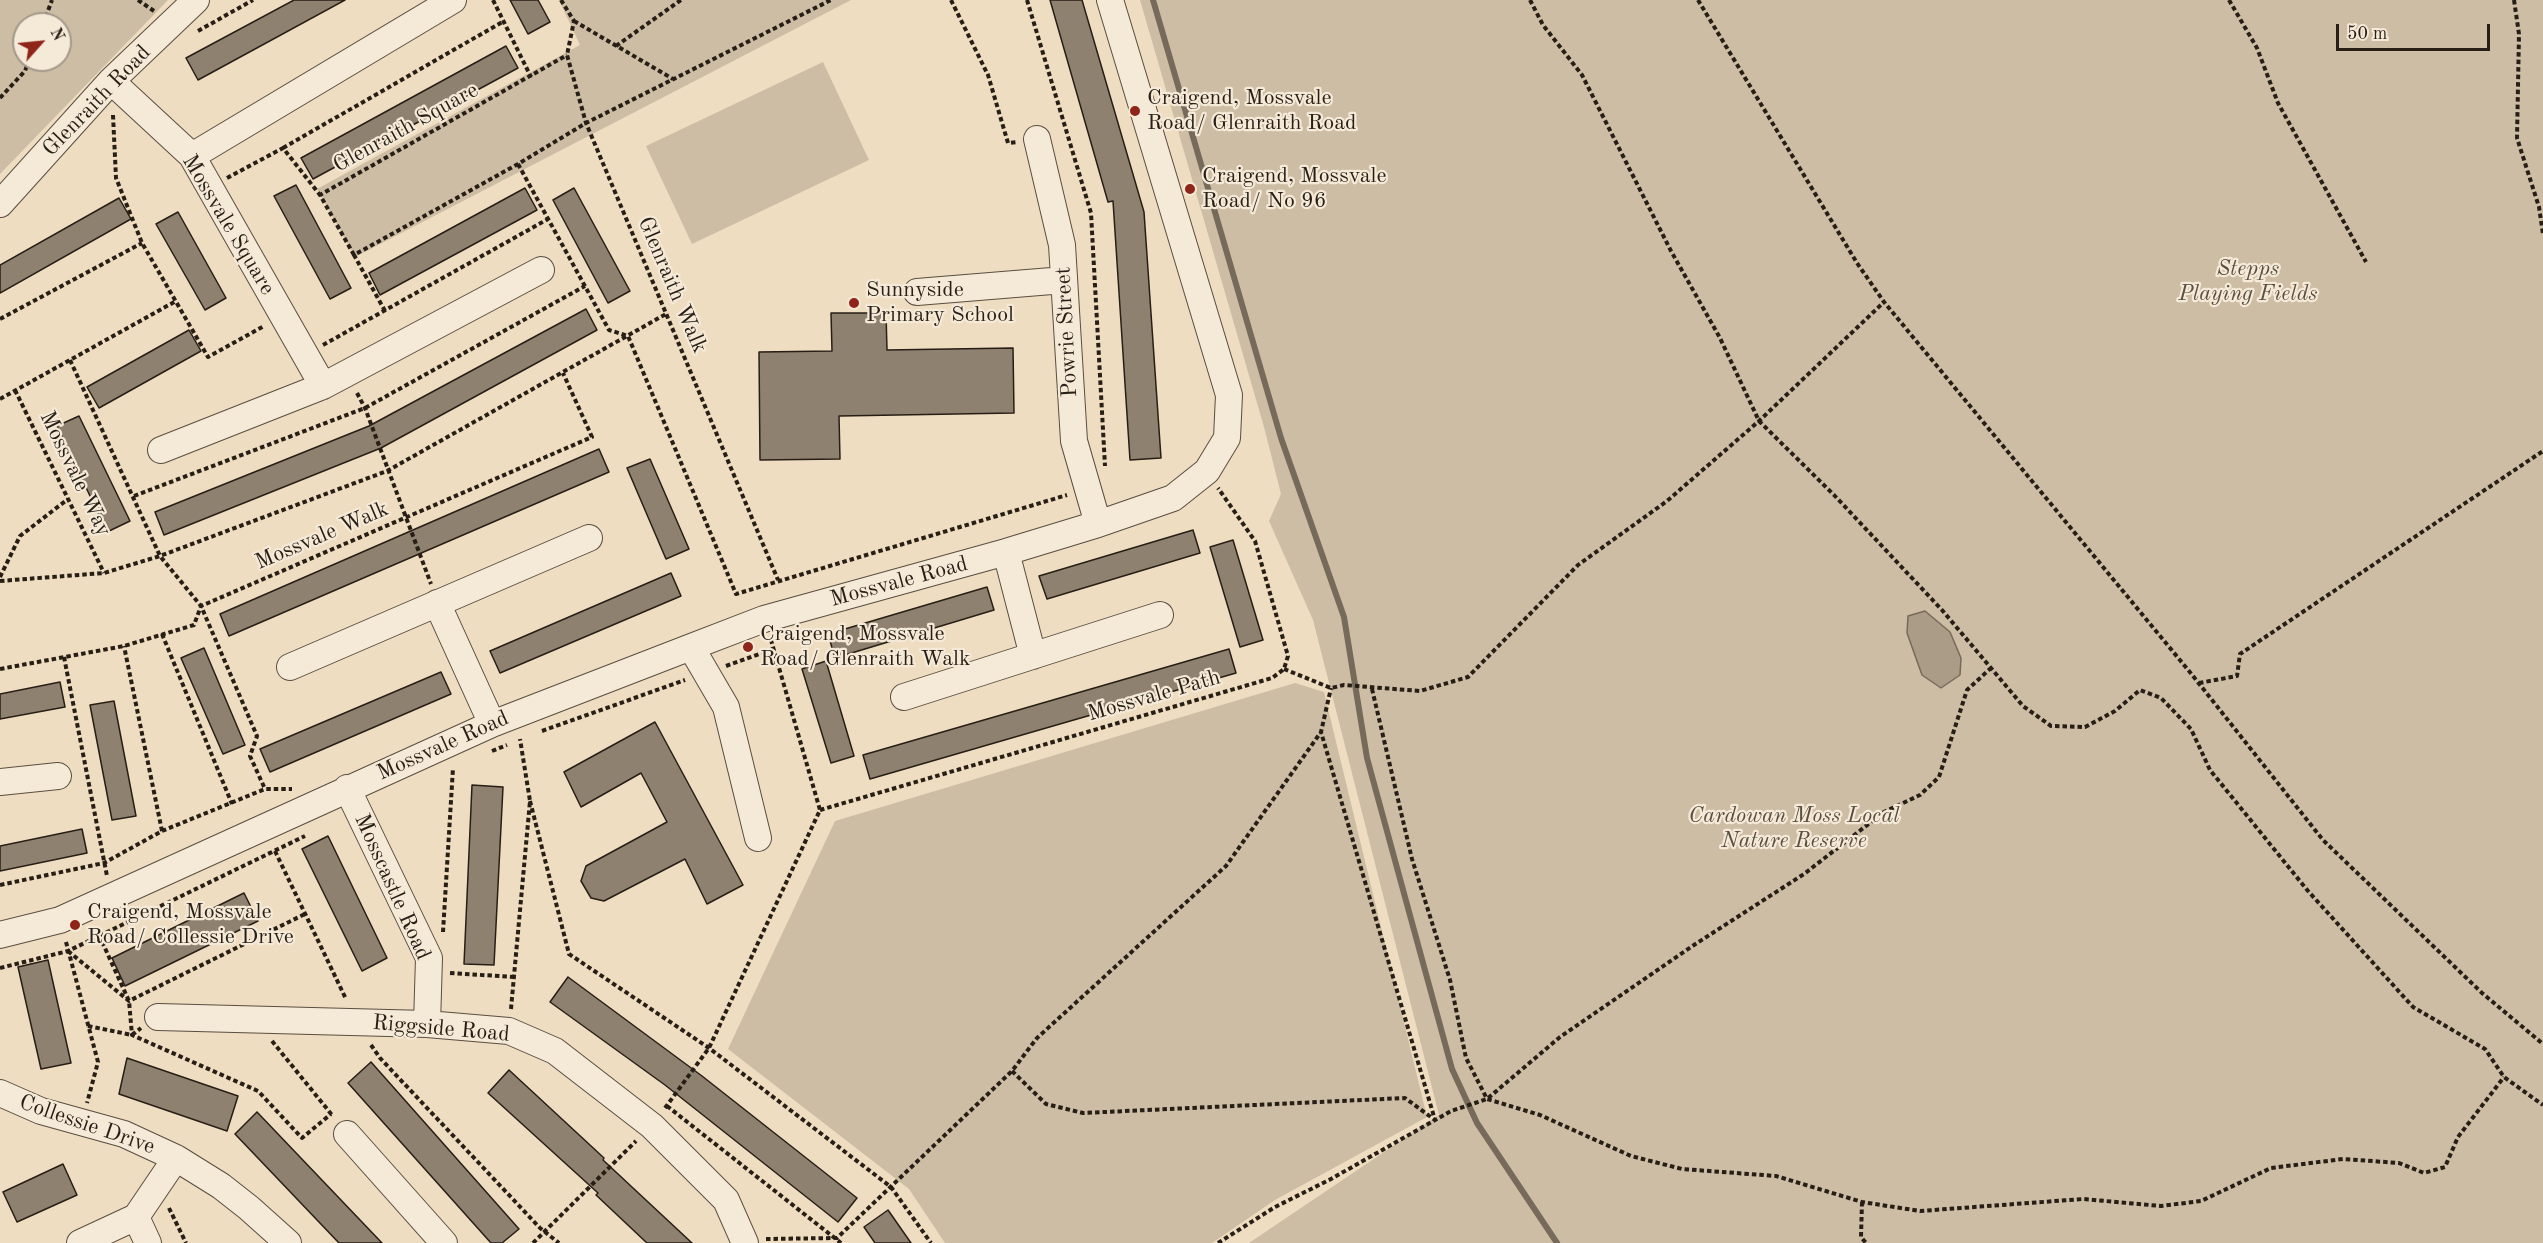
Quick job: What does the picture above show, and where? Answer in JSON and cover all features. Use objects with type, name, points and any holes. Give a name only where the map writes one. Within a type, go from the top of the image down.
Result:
[{"type":"street","name":"Glenraith Road","points":[[0,204],[111,81],[196,0]]},
{"type":"street","points":[[192,156],[453,0]]},
{"type":"street","name":"Mossvale Road","points":[[0,935],[60,920],[346,788],[492,724],[691,647],[764,619],[1098,524],[1173,498],[1206,471],[1227,438],[1228,394],[1110,0]]},
{"type":"street","name":"Mossvale Square","points":[[111,81],[192,156],[322,386]]},
{"type":"street","name":"Powrie Street","points":[[1037,139],[1062,245],[1074,441],[1098,524]]},
{"type":"street","points":[[161,450],[322,386],[541,270]]},
{"type":"street","points":[[917,292],[1064,280]]},
{"type":"street","points":[[290,667],[589,538]]},
{"type":"street","points":[[1006,552],[1033,656]]},
{"type":"street","points":[[437,603],[492,724]]},
{"type":"street","points":[[904,697],[1160,615]]},
{"type":"street","points":[[691,647],[726,707],[758,838]]},
{"type":"street","points":[[0,783],[58,776]]},
{"type":"street","name":"Mosscastle Road","points":[[346,788],[429,958],[427,1024]]},
{"type":"street","name":"Riggside Road","points":[[158,1017],[427,1024],[509,1031],[555,1051],[659,1116],[726,1200],[745,1241]]},
{"type":"street","name":"Collessie Drive","points":[[0,1093],[41,1111],[124,1134],[176,1158],[240,1201],[288,1243]]},
{"type":"street","points":[[347,1134],[444,1243]]},
{"type":"street","points":[[80,1243],[136,1217],[176,1158]]},
{"type":"street","points":[[136,1217],[148,1243]]},
{"type":"path","points":[[493,0],[531,77]]},
{"type":"path","points":[[561,0],[574,21],[673,79]]},
{"type":"path","points":[[616,46],[681,0]]},
{"type":"path","points":[[354,255],[518,164],[586,123],[831,0]]},
{"type":"path","points":[[951,0],[988,75],[1008,143],[1037,139],[1066,130]]},
{"type":"path","points":[[518,164],[609,330],[628,336],[736,594],[1088,489],[1106,464],[1091,213],[1027,0]]},
{"type":"path","points":[[1530,0],[1543,25],[1582,75],[1671,250],[1720,338],[1759,421],[1834,495],[1942,610],[2023,706],[2051,726],[2085,727],[2115,711],[2140,690],[2161,698],[2191,729],[2210,770],[2308,891],[2413,1007],[2485,1050],[2504,1077],[2543,1105]]},
{"type":"path","points":[[1698,0],[1857,263],[1884,302],[2199,683],[2323,840],[2482,993],[2543,1044]]},
{"type":"path","points":[[2229,0],[2257,48],[2278,103],[2366,262]]},
{"type":"path","points":[[2514,0],[2519,34],[2517,138],[2539,207],[2543,234]]},
{"type":"path","points":[[209,187],[283,148],[504,21]]},
{"type":"path","name":"Glenraith Walk","points":[[574,21],[567,55],[586,123],[778,580]]},
{"type":"path","name":"Glenraith Square","points":[[385,311],[320,195],[567,55]]},
{"type":"path","points":[[0,98],[25,72]]},
{"type":"path","points":[[283,148],[320,195]]},
{"type":"path","points":[[305,355],[548,219]]},
{"type":"path","points":[[0,319],[142,243],[208,357],[283,316]]},
{"type":"path","points":[[134,496],[365,408],[585,286]]},
{"type":"path","points":[[0,399],[176,301]]},
{"type":"path","points":[[1206,471],[1255,541],[1288,656],[1284,669],[1331,688],[1344,685],[1420,691],[1468,677],[1578,565],[1667,501],[1759,421],[1884,302]]},
{"type":"path","name":"Mossvale Walk","points":[[0,579],[104,573],[160,556],[387,471],[666,314]]},
{"type":"path","points":[[70,360],[160,556],[201,606],[257,736],[250,756],[265,789]]},
{"type":"path","points":[[347,373],[365,408],[437,603]]},
{"type":"path","name":"Mossvale Walk","points":[[0,669],[124,646],[194,625],[201,606],[592,438],[563,373]]},
{"type":"path","name":"Mossvale Way","points":[[15,390],[104,573]]},
{"type":"path","points":[[2199,683],[2237,676],[2240,654],[2543,451]]},
{"type":"path","points":[[0,579],[20,536],[68,499]]},
{"type":"path","points":[[533,1243],[659,1116],[709,1048],[820,810],[755,588]]},
{"type":"path","points":[[162,634],[232,804]]},
{"type":"path","points":[[124,646],[162,831]]},
{"type":"path","points":[[482,756],[520,739],[773,649]]},
{"type":"path","points":[[64,657],[111,897]]},
{"type":"path","points":[[1218,1243],[1275,1207],[1331,1179],[1451,1111],[1487,1099],[1560,1037],[1694,945],[1804,874],[1884,812],[1920,795],[1939,777],[1967,690],[1991,668]]},
{"type":"path","name":"Mossvale Path","points":[[820,810],[1272,678],[1284,669]]},
{"type":"path","points":[[745,1241],[837,1238],[1012,1071],[1037,1038],[1226,866],[1321,732],[1331,688]]},
{"type":"path","points":[[1372,688],[1412,858],[1450,980],[1466,1058],[1487,1099],[1540,1115],[1631,1156],[1682,1170],[1776,1176],[1862,1202],[1920,1211],[2083,1200],[2161,1206],[2201,1201],[2271,1168],[2332,1160],[2399,1163],[2424,1173],[2445,1167],[2458,1137],[2504,1077]]},
{"type":"path","points":[[1321,732],[1435,1120]]},
{"type":"path","points":[[520,739],[530,801],[569,954],[709,1048],[891,1186],[931,1243]]},
{"type":"path","points":[[442,773],[463,764]]},
{"type":"path","points":[[443,938],[453,768]]},
{"type":"path","points":[[0,885],[104,863],[162,831],[265,789],[300,789]]},
{"type":"path","points":[[509,1031],[530,801]]},
{"type":"path","points":[[0,968],[68,951],[306,836]]},
{"type":"path","points":[[275,851],[356,1022],[380,1058],[544,1232],[559,1243]]},
{"type":"path","points":[[129,1001],[305,914]]},
{"type":"path","points":[[60,920],[98,1062],[82,1121]]},
{"type":"path","points":[[99,936],[129,1001],[132,1035]]},
{"type":"path","points":[[68,951],[129,1001]]},
{"type":"path","points":[[441,972],[513,977]]},
{"type":"path","points":[[132,1035],[158,1017]]},
{"type":"path","points":[[254,1019],[347,1134]]},
{"type":"path","points":[[88,1026],[132,1035],[258,1091],[302,1138],[331,1114]]},
{"type":"path","points":[[1012,1071],[1046,1104],[1083,1113],[1405,1098],[1435,1120]]},
{"type":"path","points":[[659,1116],[837,1238],[841,1243]]},
{"type":"path","points":[[158,1184],[186,1243]]},
{"type":"path","points":[[1862,1202],[1861,1237],[1866,1243]]},
{"type":"green space","points":[[0,0],[168,0],[0,174]]},
{"type":"green space","points":[[559,0],[851,0],[355,257],[317,189],[580,45]]},
{"type":"green space","name":"Cardowan Moss Local Nature Reserve","points":[[1140,0],[2543,0],[2543,1243],[1249,1243],[1439,1115],[1313,620],[1269,521],[1281,494],[1264,427]]},
{"type":"green space","points":[[823,62],[869,160],[692,244],[646,146]]},
{"type":"green space","points":[[1295,683],[1324,692],[1427,1117],[1275,1200],[1212,1243],[945,1243],[909,1189],[728,1049],[835,821]]},
{"type":"shaded area","points":[[1925,611],[1950,632],[1961,658],[1960,675],[1941,688],[1922,675],[1907,633],[1908,616]]},
{"type":"building","points":[[294,0],[345,0],[198,80],[186,58]]},
{"type":"building","points":[[510,0],[538,0],[550,22],[528,34]]},
{"type":"building","points":[[1050,0],[1082,0],[1144,212],[1161,458],[1130,460],[1113,201],[1108,202]]},
{"type":"building","points":[[506,46],[518,68],[313,179],[301,158]]},
{"type":"building","points":[[296,185],[351,288],[330,299],[274,196]]},
{"type":"building","points":[[525,188],[537,210],[380,295],[369,273]]},
{"type":"building","points":[[574,188],[630,291],[608,303],[553,200]]},
{"type":"building","points":[[119,198],[131,219],[0,293],[0,265]]},
{"type":"building","points":[[178,212],[226,298],[205,310],[156,224]]},
{"type":"building","points":[[586,309],[597,330],[381,448],[164,535],[155,512],[369,426]]},
{"type":"building","points":[[831,313],[886,313],[887,350],[1013,348],[1014,413],[839,416],[840,459],[760,460],[759,352],[832,351]]},
{"type":"building","points":[[189,330],[201,351],[99,408],[87,387]]},
{"type":"building","points":[[79,416],[130,521],[107,532],[57,426]]},
{"type":"building","points":[[599,449],[609,472],[229,636],[220,614]]},
{"type":"building","points":[[650,459],[689,549],[666,559],[627,468]]},
{"type":"building","points":[[1193,530],[1200,553],[1047,599],[1039,576]]},
{"type":"building","points":[[1233,540],[1263,640],[1240,647],[1210,547]]},
{"type":"building","points":[[671,573],[681,596],[500,673],[490,651]]},
{"type":"building","points":[[987,587],[994,610],[835,658],[828,634]]},
{"type":"building","points":[[204,648],[245,745],[223,754],[181,658]]},
{"type":"building","points":[[1229,649],[1236,673],[870,779],[863,755]]},
{"type":"building","points":[[826,661],[854,756],[831,763],[802,669]]},
{"type":"building","points":[[441,672],[451,694],[270,772],[260,749]]},
{"type":"building","points":[[60,682],[65,707],[0,719],[0,694]]},
{"type":"building","points":[[114,701],[136,816],[112,820],[90,705]]},
{"type":"building","points":[[655,722],[743,885],[707,904],[685,859],[604,901],[591,898],[581,881],[586,866],[667,822],[641,773],[581,807],[564,772]]},
{"type":"building","points":[[472,785],[503,787],[494,965],[464,964]]},
{"type":"building","points":[[82,829],[87,853],[0,871],[0,846]]},
{"type":"building","points":[[328,836],[387,958],[362,971],[302,849]]},
{"type":"building","points":[[244,893],[258,921],[125,986],[112,958]]},
{"type":"building","points":[[48,960],[71,1063],[41,1069],[18,967]]},
{"type":"building","points":[[568,977],[702,1076],[857,1198],[838,1222],[665,1085],[550,1002]]},
{"type":"building","points":[[127,1058],[238,1096],[227,1131],[119,1094]]},
{"type":"building","points":[[371,1062],[519,1229],[502,1243],[491,1243],[348,1083]]},
{"type":"building","points":[[509,1070],[692,1243],[647,1243],[596,1195],[598,1193],[488,1093]]},
{"type":"building","points":[[257,1112],[382,1243],[339,1243],[235,1134]]},
{"type":"building","points":[[63,1164],[77,1195],[17,1222],[3,1192]]},
{"type":"building","points":[[888,1210],[911,1243],[875,1243],[864,1227]]},
{"type":"waterway","points":[[1153,0],[1281,438],[1344,617],[1367,758],[1452,1069],[1477,1123],[1557,1243]]},
{"type":"place","name":"Craigend, Mossvale Road/ Glenraith Road","points":[[1135,111]]},
{"type":"place","name":"Craigend, Mossvale Road/ No 96","points":[[1190,189]]},
{"type":"place","name":"Sunnyside Primary School","points":[[854,303]]},
{"type":"place","name":"Craigend, Mossvale Road/ Glenraith Walk","points":[[748,647]]},
{"type":"place","name":"Craigend, Mossvale Road/ Collessie Drive","points":[[75,925]]},
{"type":"park label","name":"Stepps Playing Fields","points":[[2248,282]]}]
